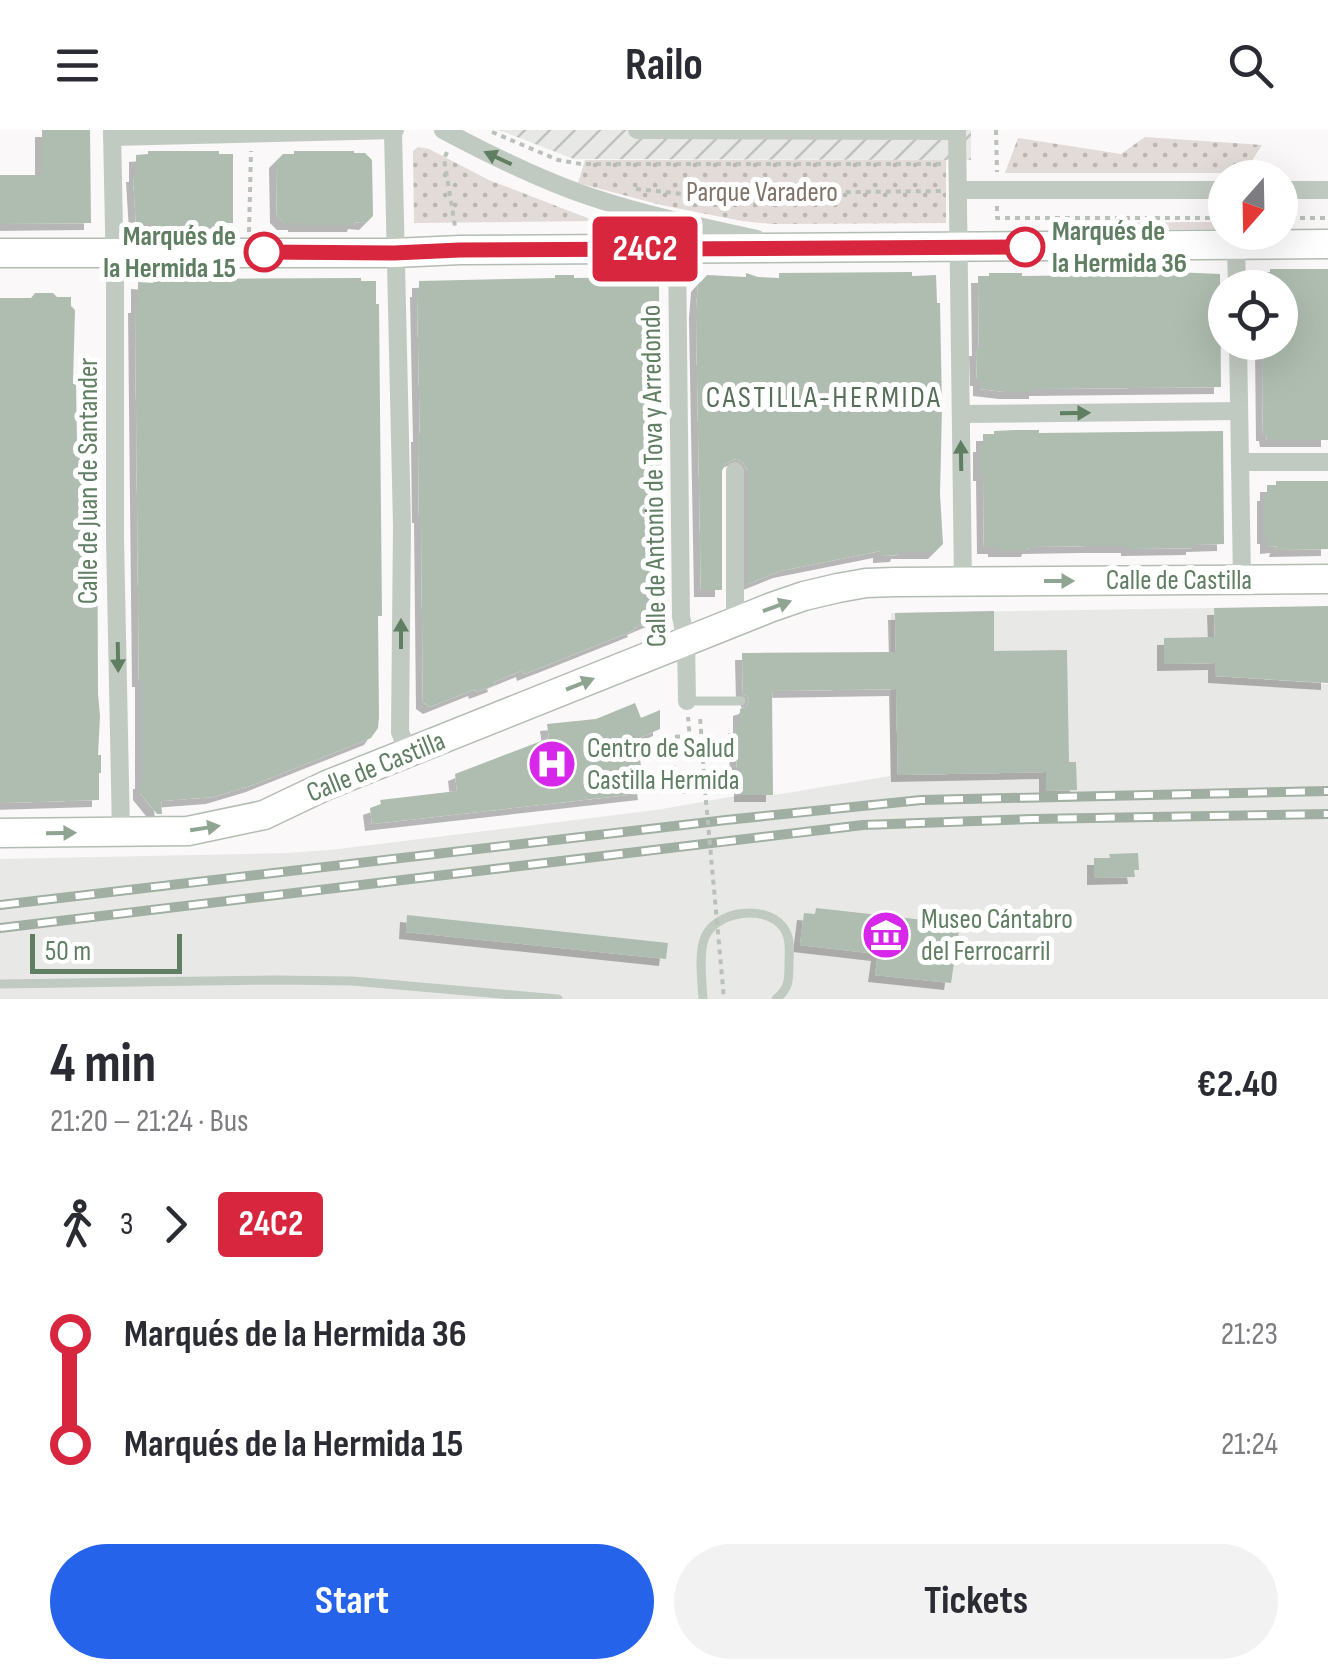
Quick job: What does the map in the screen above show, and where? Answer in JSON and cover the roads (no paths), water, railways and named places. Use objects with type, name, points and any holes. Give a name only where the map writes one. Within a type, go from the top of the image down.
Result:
[{"type":"main road","points":[[1298,244],[1328,244]]},
{"type":"main road","points":[[0,254],[1208,245]]},
{"type":"main road","name":"Calle de Castilla","points":[[0,833],[188,831],[264,814],[686,640],[804,596],[866,583],[1328,580]]},
{"type":"street","points":[[637,130],[958,130],[962,582]]},
{"type":"street","points":[[112,133],[394,131],[402,526],[400,732],[410,753]]},
{"type":"street","name":"Calle de Juan de Santander","points":[[112,133],[121,832]]},
{"type":"street","points":[[448,133],[531,173],[614,204],[798,248]]},
{"type":"street","points":[[958,190],[1208,190]]},
{"type":"street","points":[[1298,190],[1328,190]]},
{"type":"street","name":"Calle de Antonio de Tova y Arredondo","points":[[677,248],[681,617],[693,701]]},
{"type":"street","points":[[1238,360],[1242,580]]},
{"type":"street","points":[[961,414],[1239,412]]},
{"type":"street","points":[[1240,462],[1328,462]]},
{"type":"street","points":[[735,471],[736,621]]},
{"type":"lane","points":[[693,701],[741,701]]},
{"type":"lane","points":[[703,999],[702,947],[708,931],[722,918],[756,914],[778,923],[787,933],[788,982],[776,999]]},
{"type":"lane","points":[[0,984],[352,981],[558,999]]},
{"type":"railway","points":[[0,905],[921,800],[1328,791]]},
{"type":"railway","points":[[0,928],[863,825],[1328,814]]},
{"type":"place","name":"Marqués de la Hermida 36","points":[[1025,247]]},
{"type":"place","name":"Marqués de la Hermida 15","points":[[264,252]]},
{"type":"place","name":"Centro de Salud Castilla Hermida","points":[[552,764]]},
{"type":"place","name":"Museo Cántabro del Ferrocarril","points":[[886,935]]},
{"type":"district","name":"CASTILLA-HERMIDA","points":[[824,398]]},
{"type":"park label","name":"Parque Varadero","points":[[762,192]]}]
